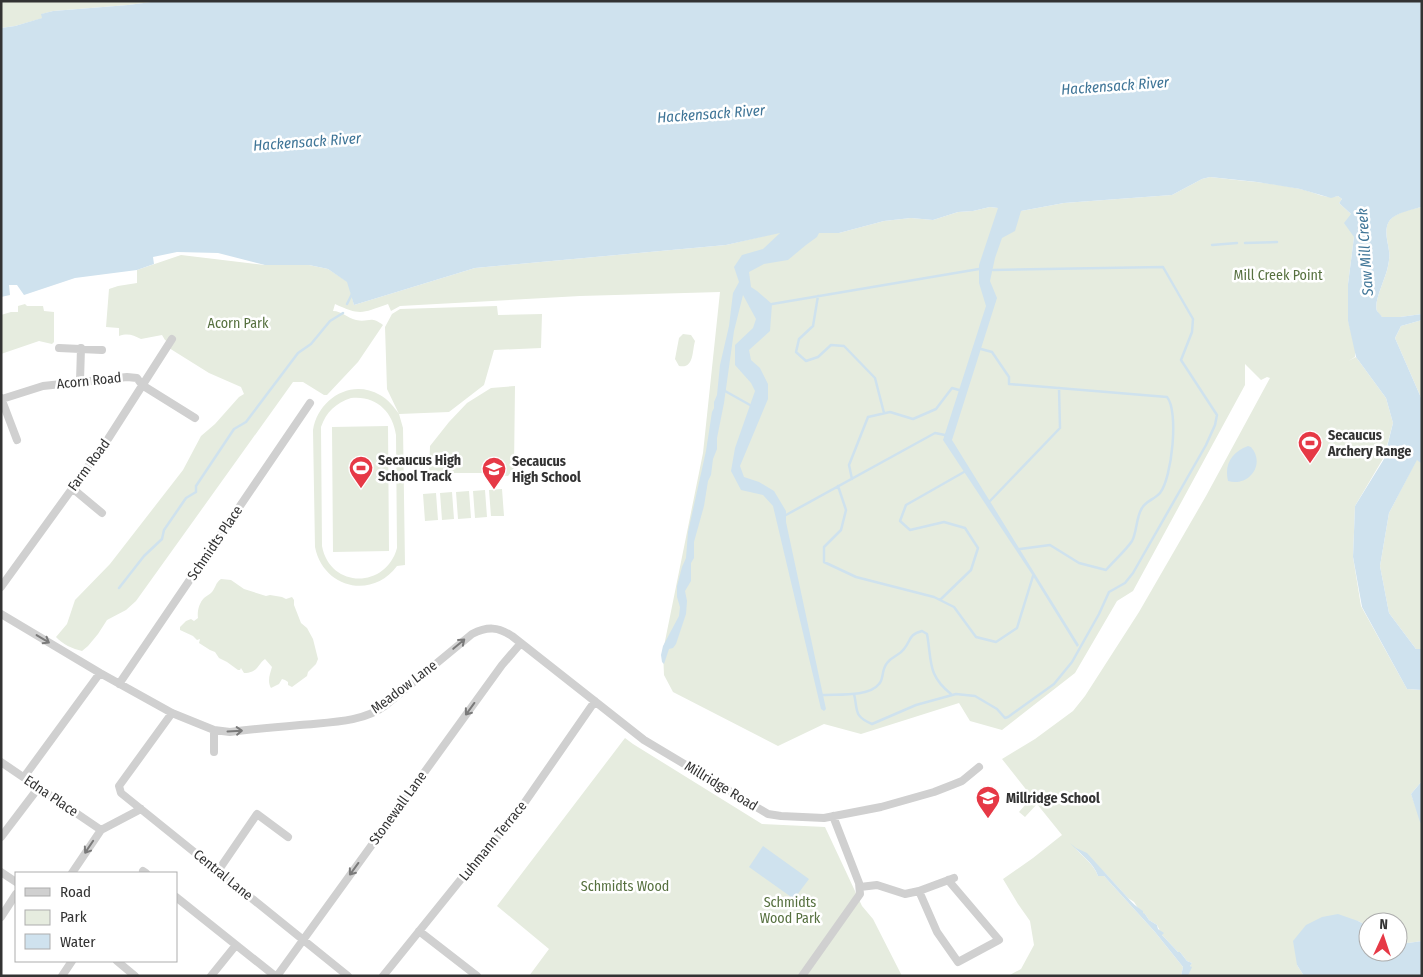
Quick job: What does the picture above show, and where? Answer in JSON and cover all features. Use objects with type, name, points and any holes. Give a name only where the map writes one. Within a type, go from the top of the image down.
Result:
[{"type":"street","name":"Farm Road","points":[[1,587],[108,439],[172,339]]},
{"type":"street","points":[[60,348],[102,350]]},
{"type":"street","points":[[80,381],[81,348]]},
{"type":"street","name":"Acorn Road","points":[[2,399],[43,386],[128,376],[137,378],[142,385],[195,418]]},
{"type":"street","points":[[2,399],[17,440]]},
{"type":"street","name":"Schmidts Place","points":[[120,684],[310,402]]},
{"type":"street","points":[[72,488],[102,513]]},
{"type":"street","name":"Meadow Lane","points":[[1,614],[172,713],[214,730],[230,732],[349,719],[370,714],[386,705],[477,631],[488,628],[494,629],[507,633],[522,643]]},
{"type":"street","name":"Millridge Road","points":[[522,643],[648,743],[768,814],[824,818],[881,808],[934,792],[962,780],[979,767]]},
{"type":"street","name":"Stonewall Lane","points":[[276,976],[502,666],[522,643]]},
{"type":"street","points":[[24,777],[100,673]]},
{"type":"street","name":"Luhmann Terrace","points":[[383,976],[516,815],[595,701]]},
{"type":"street","name":"Central Lane","points":[[172,713],[119,786],[121,793],[348,976]]},
{"type":"street","points":[[214,730],[214,752]]},
{"type":"street","name":"Edna Place","points":[[1,762],[101,830]]},
{"type":"street","points":[[1,837],[39,787]]},
{"type":"street","points":[[73,872],[101,830],[141,809]]},
{"type":"street","points":[[218,871],[257,814],[288,837]]},
{"type":"street","points":[[802,976],[861,891],[833,816]]},
{"type":"street","points":[[1,872],[15,881]]},
{"type":"street","points":[[860,886],[877,885],[905,894],[951,879],[999,940],[958,962],[937,932],[918,891]]},
{"type":"street","points":[[1,917],[15,896]]},
{"type":"street","points":[[178,899],[276,976]]},
{"type":"street","points":[[419,931],[477,976]]},
{"type":"street","points":[[211,976],[236,945]]},
{"type":"street","points":[[62,976],[71,962]]},
{"type":"street","points":[[118,962],[135,976]]},
{"type":"green space","points":[[1,1],[159,1],[53,11],[42,14],[43,18],[1,28]]},
{"type":"green space","points":[[1210,177],[1278,185],[1324,196],[1338,196],[1342,199],[1339,203],[1351,214],[1354,237],[1348,284],[1348,320],[1355,348],[1355,357],[1348,361],[1356,357],[1386,398],[1393,423],[1384,457],[1355,506],[1353,557],[1361,606],[1407,689],[1422,690],[1422,781],[1411,794],[1422,824],[1422,941],[1408,943],[1408,912],[1358,912],[1358,921],[1297,965],[1304,976],[1188,976],[1192,963],[1187,961],[1178,952],[1162,935],[1157,925],[1143,914],[1134,902],[1105,873],[1074,847],[1091,864],[1098,876],[1104,876],[1155,932],[1183,967],[1181,976],[1008,976],[1021,969],[1034,945],[1030,921],[1003,879],[1062,835],[1037,804],[1025,817],[1019,812],[1032,797],[1002,759],[1035,739],[1073,711],[1085,696],[1139,612],[1206,496],[1270,378],[1267,377],[1261,380],[1245,364],[1245,385],[1133,591],[1117,601],[1075,673],[1002,730],[970,721],[959,703],[861,734],[824,724],[778,746],[673,692],[664,675],[663,651],[703,453],[720,292],[580,296],[400,306],[391,311],[388,304],[362,312],[356,312],[335,304],[333,311],[356,320],[375,320],[383,325],[358,362],[327,395],[303,382],[293,382],[136,601],[126,610],[107,620],[98,634],[82,651],[68,646],[56,637],[67,624],[75,600],[110,564],[183,470],[201,436],[244,394],[241,387],[209,373],[169,348],[172,344],[165,340],[162,335],[141,339],[130,335],[119,336],[119,328],[106,327],[109,289],[137,283],[137,270],[181,255],[265,265],[309,265],[328,269],[348,282],[354,305],[475,268],[726,245],[781,232],[839,233],[884,221],[911,218],[933,220],[958,212],[990,207],[1021,211],[1064,203],[1172,195],[1202,179]]},
{"type":"green space","points":[[1422,207],[1422,314],[1382,317],[1377,312],[1376,307],[1389,260],[1386,231],[1388,223],[1400,213]]},
{"type":"green space","points":[[25,304],[27,306],[43,306],[44,311],[54,312],[54,342],[52,344],[39,341],[1,354],[1,315],[18,312],[18,306]]},
{"type":"green space","points":[[497,306],[498,315],[542,314],[541,348],[494,350],[484,385],[449,412],[399,414],[387,389],[385,327],[392,314],[400,309]]},
{"type":"green space","points":[[1422,320],[1422,400],[1395,338],[1401,326]]},
{"type":"green space","points":[[683,334],[691,335],[695,341],[692,359],[687,365],[679,366],[675,359],[679,338]]},
{"type":"green space","points":[[515,386],[514,468],[508,476],[499,475],[499,473],[429,473],[430,446],[467,403],[491,388]]},
{"type":"green space","points":[[358,389],[369,390],[380,395],[391,403],[399,414],[403,428],[405,565],[397,566],[387,577],[375,583],[362,586],[350,585],[338,580],[328,572],[320,561],[315,547],[313,430],[316,419],[329,401],[338,394],[347,390]],"holes":[[[351,398],[368,399],[381,406],[387,412],[394,426],[396,435],[397,548],[391,561],[382,571],[371,577],[358,578],[346,576],[336,570],[327,560],[322,546],[321,427],[326,417],[336,405]]]},
{"type":"green space","name":"Secaucus High School Track","points":[[388,426],[389,551],[333,552],[332,427]]},
{"type":"green space","points":[[1417,459],[1422,464],[1422,649],[1416,649],[1389,613],[1380,566],[1389,513]]},
{"type":"green space","points":[[502,489],[504,516],[491,516],[489,490]]},
{"type":"green space","points":[[485,490],[487,517],[475,518],[473,491]]},
{"type":"green space","points":[[469,491],[471,518],[458,519],[456,492]]},
{"type":"green space","points":[[452,492],[454,519],[442,520],[440,493]]},
{"type":"green space","points":[[436,493],[438,520],[425,521],[423,494]]},
{"type":"green space","points":[[221,579],[231,580],[244,589],[266,596],[270,595],[286,599],[292,597],[301,623],[307,628],[313,639],[318,659],[307,676],[292,687],[282,679],[279,684],[271,688],[269,680],[272,667],[265,659],[252,672],[244,673],[241,668],[238,670],[219,658],[215,652],[199,643],[200,639],[197,640],[180,630],[180,627],[186,621],[191,619],[194,621],[198,618],[201,602],[213,591]]},
{"type":"green space","name":"Schmidts Wood","points":[[625,738],[762,824],[825,827],[862,906],[873,919],[902,976],[529,976],[549,949],[497,906]]},
{"type":"water","points":[[159,1],[1422,1],[1422,207],[1396,215],[1388,224],[1386,231],[1389,260],[1376,307],[1382,317],[1422,314],[1422,320],[1401,326],[1395,338],[1422,400],[1422,464],[1417,460],[1389,513],[1380,566],[1389,613],[1416,649],[1422,649],[1422,690],[1407,689],[1362,607],[1353,557],[1355,506],[1384,459],[1393,423],[1386,398],[1356,357],[1348,321],[1348,284],[1354,237],[1344,223],[1351,214],[1339,203],[1342,199],[1338,196],[1331,198],[1300,189],[1210,177],[1202,179],[1172,195],[1064,203],[1021,211],[1015,231],[1002,238],[990,281],[997,298],[952,440],[1079,645],[1077,647],[1033,576],[943,440],[986,306],[979,283],[979,265],[998,208],[990,207],[958,212],[933,220],[911,218],[884,221],[839,233],[819,233],[817,237],[788,260],[764,264],[749,272],[751,287],[772,304],[770,331],[749,350],[751,360],[760,368],[768,384],[768,399],[740,466],[744,477],[759,482],[774,491],[786,511],[786,522],[826,709],[824,711],[821,709],[773,506],[763,495],[741,490],[731,471],[735,448],[755,391],[751,383],[735,365],[735,345],[753,328],[756,319],[743,295],[734,331],[717,438],[717,449],[694,542],[691,581],[685,591],[687,601],[686,614],[676,644],[673,648],[669,649],[664,664],[661,655],[663,646],[679,616],[680,607],[677,597],[677,586],[686,558],[688,532],[717,395],[720,365],[729,326],[733,293],[739,282],[734,267],[742,255],[763,249],[780,233],[726,245],[475,268],[354,305],[347,282],[328,269],[309,265],[265,265],[218,253],[177,252],[153,257],[154,264],[137,270],[75,278],[24,295],[17,285],[9,285],[10,295],[1,297],[1,28],[42,18],[41,14],[53,11]]},
{"type":"water","points":[[1248,446],[1251,447],[1257,460],[1253,473],[1243,481],[1228,481],[1227,469],[1230,459]]},
{"type":"water","points":[[1422,781],[1422,825],[1411,794]]},
{"type":"water","points":[[1070,843],[1087,853],[1131,902],[1143,911],[1149,920],[1157,925],[1158,929],[1164,933],[1162,935],[1178,952],[1187,961],[1192,963],[1188,976],[1181,976],[1183,967],[1155,932],[1104,876],[1098,876],[1090,862]]},
{"type":"water","points":[[763,846],[809,879],[794,899],[749,867]]},
{"type":"water","points":[[1338,914],[1358,921],[1358,962],[1408,962],[1408,943],[1422,941],[1422,976],[1304,976],[1297,965],[1293,941],[1306,925],[1322,917]]},
{"type":"waterway","points":[[1245,243],[1277,242]]},
{"type":"waterway","points":[[1212,245],[1237,243]]},
{"type":"waterway","points":[[854,694],[857,712],[862,718],[872,724],[916,705],[956,694],[975,696],[997,709],[1005,718],[1054,684],[1072,662],[1109,592],[1125,583],[1133,573],[1206,445],[1215,425],[1217,415],[1181,360],[1192,332],[1193,319],[1163,267],[993,270]]},
{"type":"waterway","points":[[772,304],[979,269]]},
{"type":"waterway","points":[[347,304],[352,294]]},
{"type":"waterway","points":[[818,296],[813,326],[799,339],[796,352],[806,361],[818,357],[831,345],[844,346],[875,378],[884,413]]},
{"type":"waterway","points":[[119,588],[144,556],[162,539],[164,530],[186,498],[196,492],[196,486],[234,429],[246,422],[298,353],[311,344],[330,321],[343,313]]},
{"type":"waterway","points":[[981,349],[992,352],[1009,377],[1009,384],[1167,397],[1171,405],[1173,416],[1171,460],[1164,485],[1160,493],[1142,508],[1132,541],[1106,570],[1079,563],[1050,545],[1020,549]]},
{"type":"waterway","points":[[852,479],[849,465],[868,417],[890,412],[913,419],[936,409],[952,388],[959,390]]},
{"type":"waterway","points":[[990,501],[1060,428],[1059,388]]},
{"type":"waterway","points":[[725,391],[750,405]]},
{"type":"waterway","points":[[786,515],[935,433],[945,435]]},
{"type":"waterway","points":[[940,600],[971,570],[978,548],[965,528],[944,522],[910,530],[900,521],[906,505],[964,472]]},
{"type":"waterway","points":[[838,486],[846,510],[841,530],[824,547],[824,562],[856,577],[934,597],[954,607],[976,637],[996,642],[1017,628],[1033,576]]},
{"type":"waterway","points":[[823,695],[861,693],[874,688],[881,682],[887,663],[902,651],[912,636],[922,631],[927,634],[930,660],[934,674],[943,687],[951,694]]},
{"type":"place","name":"Secaucus Archery Range","points":[[1310,464]]},
{"type":"place","name":"Secaucus High School Track","points":[[361,489]]},
{"type":"place","name":"Secaucus High School","points":[[494,490]]},
{"type":"place","name":"Millridge School","points":[[988,819]]},
{"type":"water label","name":"Hackensack River","points":[[1115,86]]},
{"type":"water label","name":"Hackensack River","points":[[711,114]]},
{"type":"water label","name":"Hackensack River","points":[[307,142]]},
{"type":"water label","name":"Saw Mill Creek","points":[[1365,252]]},
{"type":"park label","name":"Mill Creek Point","points":[[1278,275]]},
{"type":"park label","name":"Acorn Park","points":[[238,323]]},
{"type":"park label","name":"Schmidts Wood Park","points":[[790,910]]}]
